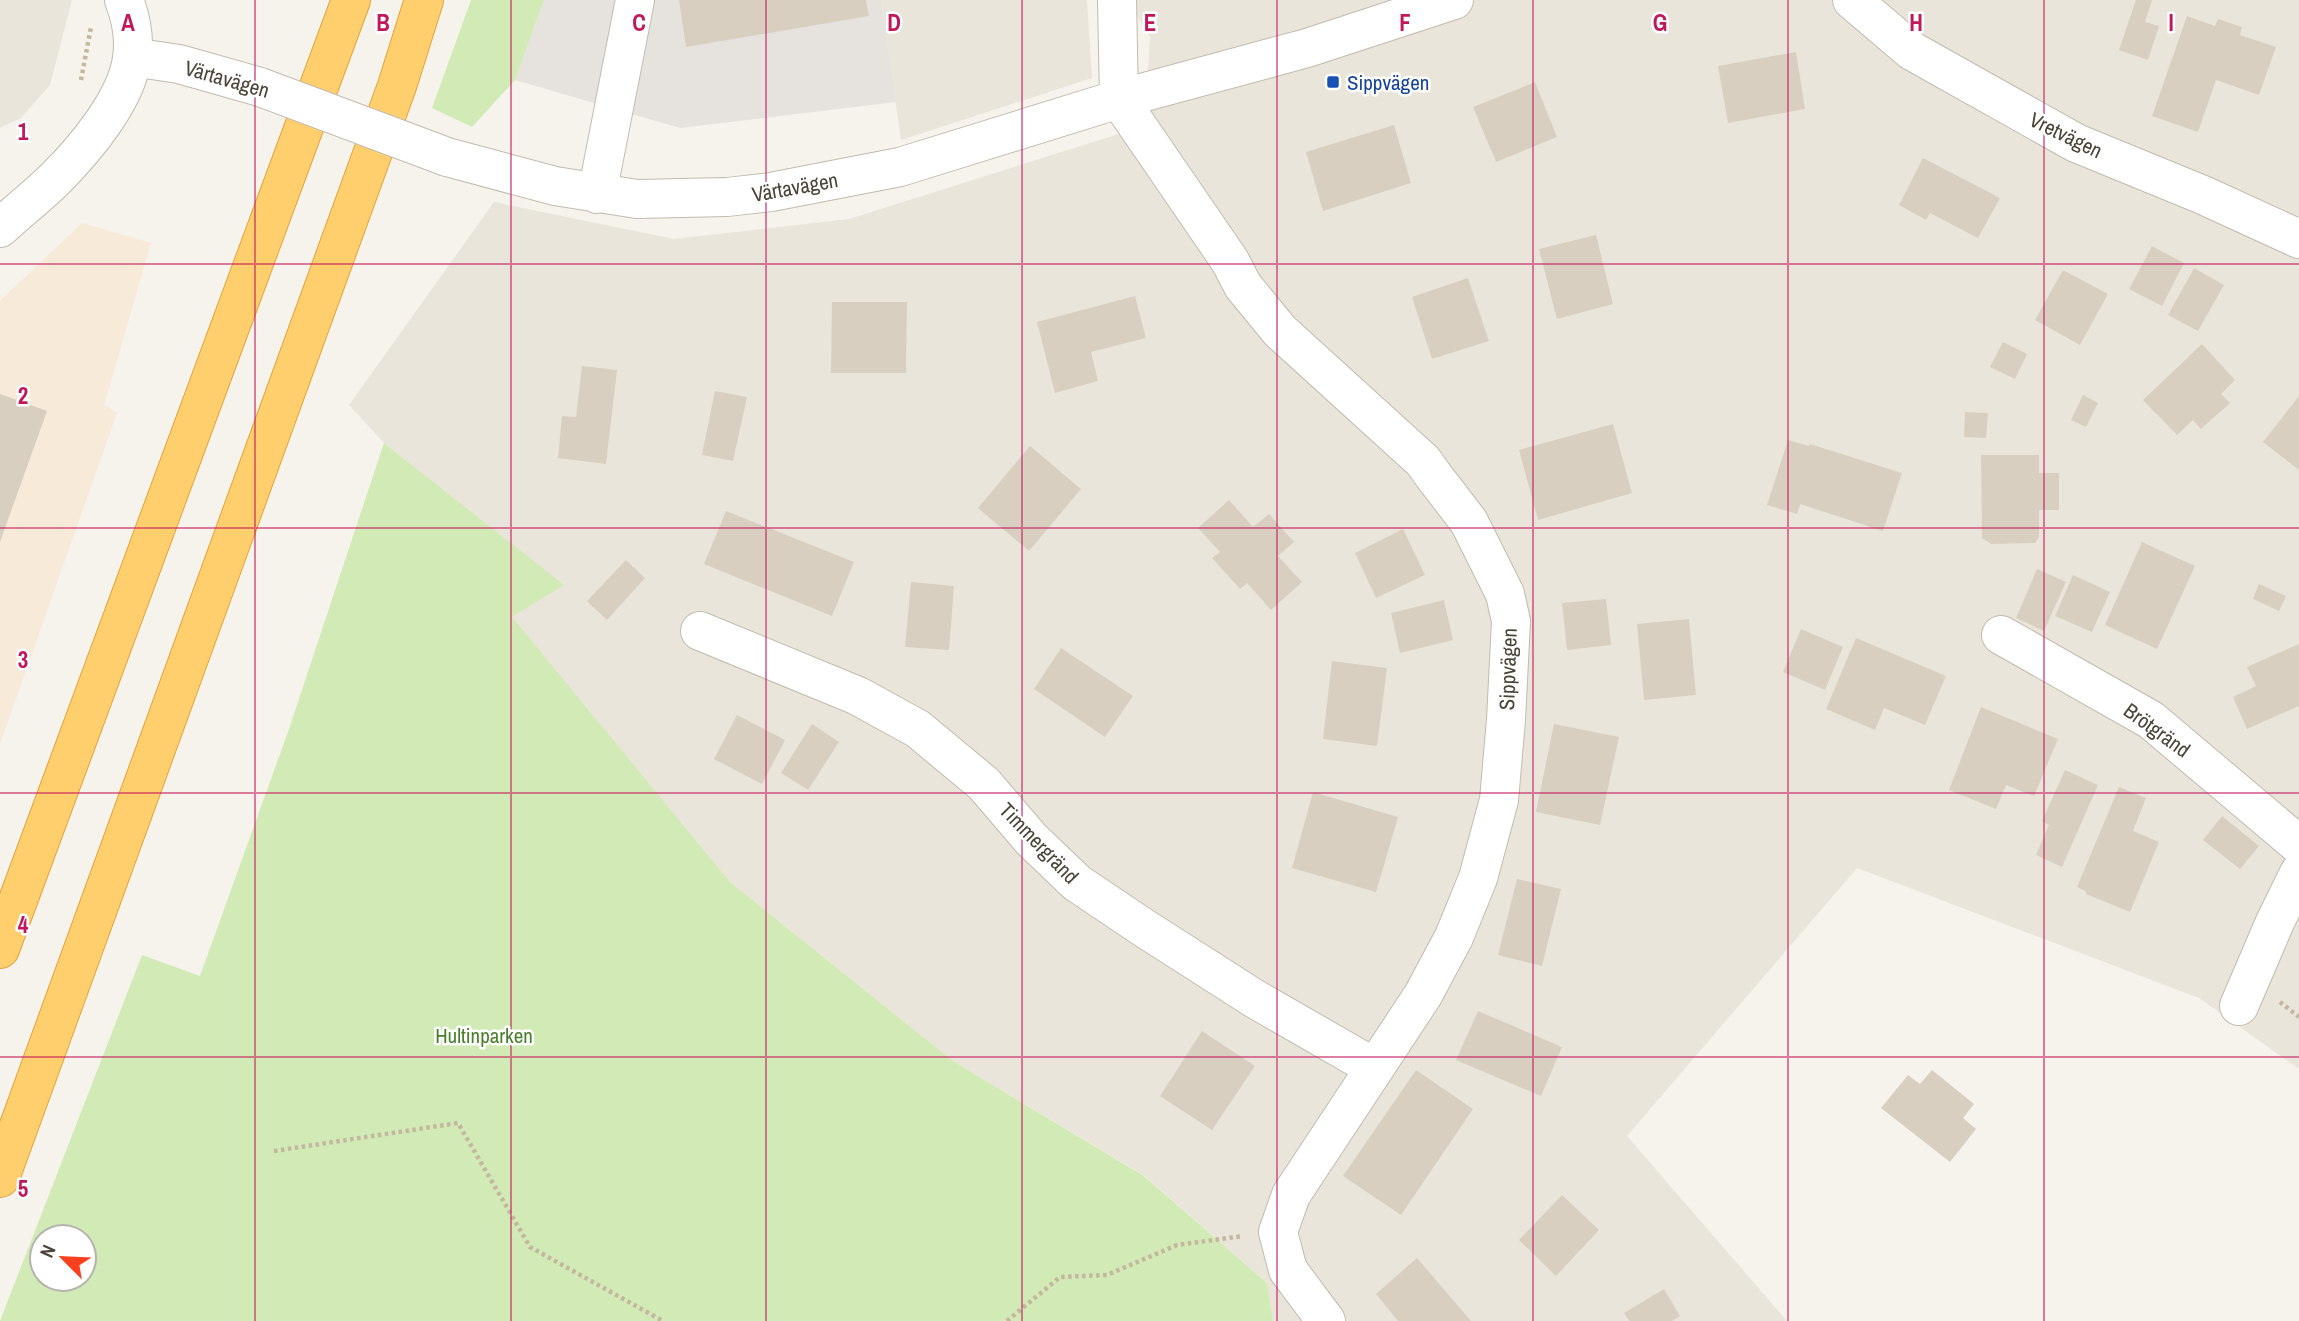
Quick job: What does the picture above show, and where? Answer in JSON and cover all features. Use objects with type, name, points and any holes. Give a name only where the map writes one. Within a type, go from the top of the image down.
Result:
[{"type":"highway","points":[[0,949],[351,0]]},
{"type":"highway","points":[[0,1178],[397,86],[424,0]]},
{"type":"street","points":[[597,194],[635,0]]},
{"type":"street","points":[[1117,0],[1119,99]]},
{"type":"street","name":"Värtavägen","points":[[132,57],[179,64],[260,87],[447,157],[555,186],[637,199],[727,197],[771,192],[900,167],[1119,99],[1307,48],[1454,0]]},
{"type":"street","name":"Vretvägen","points":[[1852,0],[1912,51],[2076,143],[2203,195],[2299,239]]},
{"type":"street","points":[[0,227],[57,178],[115,105],[132,57],[132,20],[108,8]]},
{"type":"street","name":"Sippvägen","points":[[1119,99],[1230,261],[1244,286],[1280,331],[1423,461],[1433,474],[1469,522],[1504,594],[1511,621],[1499,800],[1478,878],[1454,937],[1435,972],[1291,1195],[1278,1232]]},
{"type":"street","name":"Timmergränd","points":[[700,631],[858,696],[918,729],[984,784],[1031,839],[1077,883],[1255,999],[1375,1068]]},
{"type":"street","name":"Brötgränd","points":[[2001,635],[2151,720],[2299,845]]},
{"type":"street","points":[[2239,1006],[2299,873]]},
{"type":"street","points":[[1278,1232],[1288,1270],[1325,1321]]},
{"type":"path","points":[[81,82],[108,8]]},
{"type":"path","points":[[274,1151],[458,1123],[530,1247],[663,1321]]},
{"type":"path","points":[[1007,1321],[1060,1277],[1107,1275],[1177,1245],[1278,1232]]},
{"type":"shaded area","points":[[0,0],[72,0],[50,85],[21,118],[0,128]]},
{"type":"shaded area","points":[[544,0],[881,0],[896,102],[680,128],[515,80]]},
{"type":"shaded area","points":[[881,0],[1087,0],[1092,78],[901,140]]},
{"type":"shaded area","points":[[1132,0],[2299,0],[2299,1069],[2199,998],[1857,868],[1627,1136],[1787,1321],[1273,1321],[1267,1283],[1145,1176],[953,1061],[730,882],[511,617],[563,585],[384,443],[349,405],[494,202],[674,239],[849,219],[1144,126],[1150,37],[1132,8]]},
{"type":"shaded area","points":[[82,223],[151,243],[104,405],[117,413],[0,744],[0,301]]},
{"type":"green space","points":[[471,0],[544,0],[515,80],[472,127],[432,108]]},
{"type":"green space","name":"Hultinparken","points":[[384,443],[564,585],[512,617],[730,882],[953,1061],[1144,1176],[1267,1283],[1273,1321],[0,1321],[28,1249],[28,1293],[98,1293],[98,1223],[38,1223],[142,955],[200,976],[289,729]]},
{"type":"building","points":[[679,0],[866,0],[869,16],[686,47]]},
{"type":"building","points":[[2136,0],[2152,0],[2145,22],[2159,26],[2148,60],[2119,50]]},
{"type":"building","points":[[2187,16],[2215,26],[2218,19],[2242,27],[2240,35],[2276,47],[2259,95],[2216,80],[2198,132],[2152,116]]},
{"type":"building","points":[[1796,52],[1805,109],[1728,123],[1718,66]]},
{"type":"building","points":[[1535,82],[1557,137],[1496,162],[1473,107]]},
{"type":"building","points":[[1394,125],[1411,183],[1323,211],[1306,152]]},
{"type":"building","points":[[1923,158],[2000,198],[1978,238],[1930,213],[1926,220],[1899,205]]},
{"type":"building","points":[[1596,235],[1613,304],[1557,319],[1539,249]]},
{"type":"building","points":[[2152,246],[2184,263],[2162,306],[2129,289]]},
{"type":"building","points":[[2194,268],[2224,285],[2198,331],[2168,315]]},
{"type":"building","points":[[2063,270],[2108,294],[2080,345],[2035,320]]},
{"type":"building","points":[[1468,278],[1489,341],[1432,359],[1412,297]]},
{"type":"building","points":[[1135,296],[1146,338],[1091,352],[1098,381],[1055,393],[1037,322]]},
{"type":"building","points":[[832,302],[907,302],[906,373],[831,373]]},
{"type":"building","points":[[2003,342],[2027,354],[2015,379],[1990,367]]},
{"type":"building","points":[[2202,344],[2235,380],[2221,394],[2230,403],[2201,429],[2193,420],[2177,435],[2143,400]]},
{"type":"building","points":[[582,366],[617,370],[606,464],[558,458],[562,416],[576,417]]},
{"type":"building","points":[[715,391],[747,397],[733,461],[702,455]]},
{"type":"building","points":[[0,394],[47,411],[0,542]]},
{"type":"building","points":[[2083,395],[2098,403],[2086,427],[2071,420]]},
{"type":"building","points":[[2299,396],[2299,470],[2263,442]]},
{"type":"building","points":[[1965,412],[1988,413],[1986,438],[1964,437]]},
{"type":"building","points":[[1613,424],[1632,493],[1538,520],[1519,450]]},
{"type":"building","points":[[1788,440],[1809,446],[1810,444],[1902,473],[1883,531],[1800,504],[1797,514],[1767,505]]},
{"type":"building","points":[[1030,446],[1081,489],[1029,551],[978,508]]},
{"type":"building","points":[[1981,455],[2039,455],[2039,473],[2059,473],[2059,510],[2039,510],[2039,537],[2035,543],[1991,544],[1982,538]]},
{"type":"building","points":[[1229,500],[1253,527],[1269,514],[1294,542],[1278,556],[1302,582],[1271,610],[1247,583],[1240,589],[1212,558],[1220,552],[1198,528]]},
{"type":"building","points":[[726,511],[854,562],[832,616],[704,564]]},
{"type":"building","points":[[1403,529],[1425,575],[1376,598],[1355,553]]},
{"type":"building","points":[[2142,542],[2195,566],[2157,649],[2105,625]]},
{"type":"building","points":[[626,560],[645,578],[607,620],[587,601]]},
{"type":"building","points":[[2037,569],[2066,582],[2044,631],[2016,618]]},
{"type":"building","points":[[2073,575],[2110,592],[2092,632],[2055,616]]},
{"type":"building","points":[[911,582],[954,586],[949,650],[905,647]]},
{"type":"building","points":[[2259,584],[2286,596],[2279,611],[2253,599]]},
{"type":"building","points":[[1606,599],[1611,645],[1567,650],[1562,603]]},
{"type":"building","points":[[1444,600],[1453,640],[1400,653],[1391,613]]},
{"type":"building","points":[[1689,619],[1696,695],[1644,700],[1637,624]]},
{"type":"building","points":[[1801,629],[1843,647],[1825,690],[1783,672]]},
{"type":"building","points":[[1856,638],[1946,676],[1925,725],[1884,708],[1875,730],[1826,709]]},
{"type":"building","points":[[2299,644],[2299,706],[2247,729],[2233,697],[2256,686],[2247,667]]},
{"type":"building","points":[[1061,648],[1133,696],[1105,737],[1034,689]]},
{"type":"building","points":[[1332,661],[1387,668],[1377,746],[1323,739]]},
{"type":"building","points":[[1981,707],[2058,739],[2034,796],[2006,785],[1996,809],[1949,790]]},
{"type":"building","points":[[737,715],[785,740],[762,784],[714,759]]},
{"type":"building","points":[[812,724],[839,742],[808,790],[781,773]]},
{"type":"building","points":[[1554,724],[1619,737],[1600,825],[1536,812]]},
{"type":"building","points":[[2065,770],[2098,785],[2062,867],[2036,855],[2049,825],[2042,821]]},
{"type":"building","points":[[2119,787],[2146,798],[2133,831],[2159,842],[2130,912],[2086,894],[2086,891],[2077,887]]},
{"type":"building","points":[[1313,792],[1398,817],[1376,892],[1292,868]]},
{"type":"building","points":[[2222,816],[2259,846],[2240,869],[2203,840]]},
{"type":"building","points":[[1517,879],[1561,889],[1542,966],[1498,955]]},
{"type":"building","points":[[1478,1011],[1562,1047],[1541,1096],[1456,1060]]},
{"type":"building","points":[[1202,1031],[1255,1066],[1212,1130],[1160,1096]]},
{"type":"building","points":[[1416,1070],[1473,1109],[1401,1215],[1343,1176]]},
{"type":"building","points":[[1932,1070],[1974,1104],[1963,1118],[1976,1129],[1950,1162],[1881,1108],[1908,1075],[1920,1084]]},
{"type":"building","points":[[1562,1195],[1599,1230],[1556,1276],[1519,1240]]},
{"type":"building","points":[[1417,1258],[1471,1321],[1398,1321],[1376,1294]]},
{"type":"building","points":[[1664,1289],[1680,1316],[1672,1321],[1629,1321],[1624,1313]]},
{"type":"place","name":"Sippvägen","points":[[1333,82]]}]
